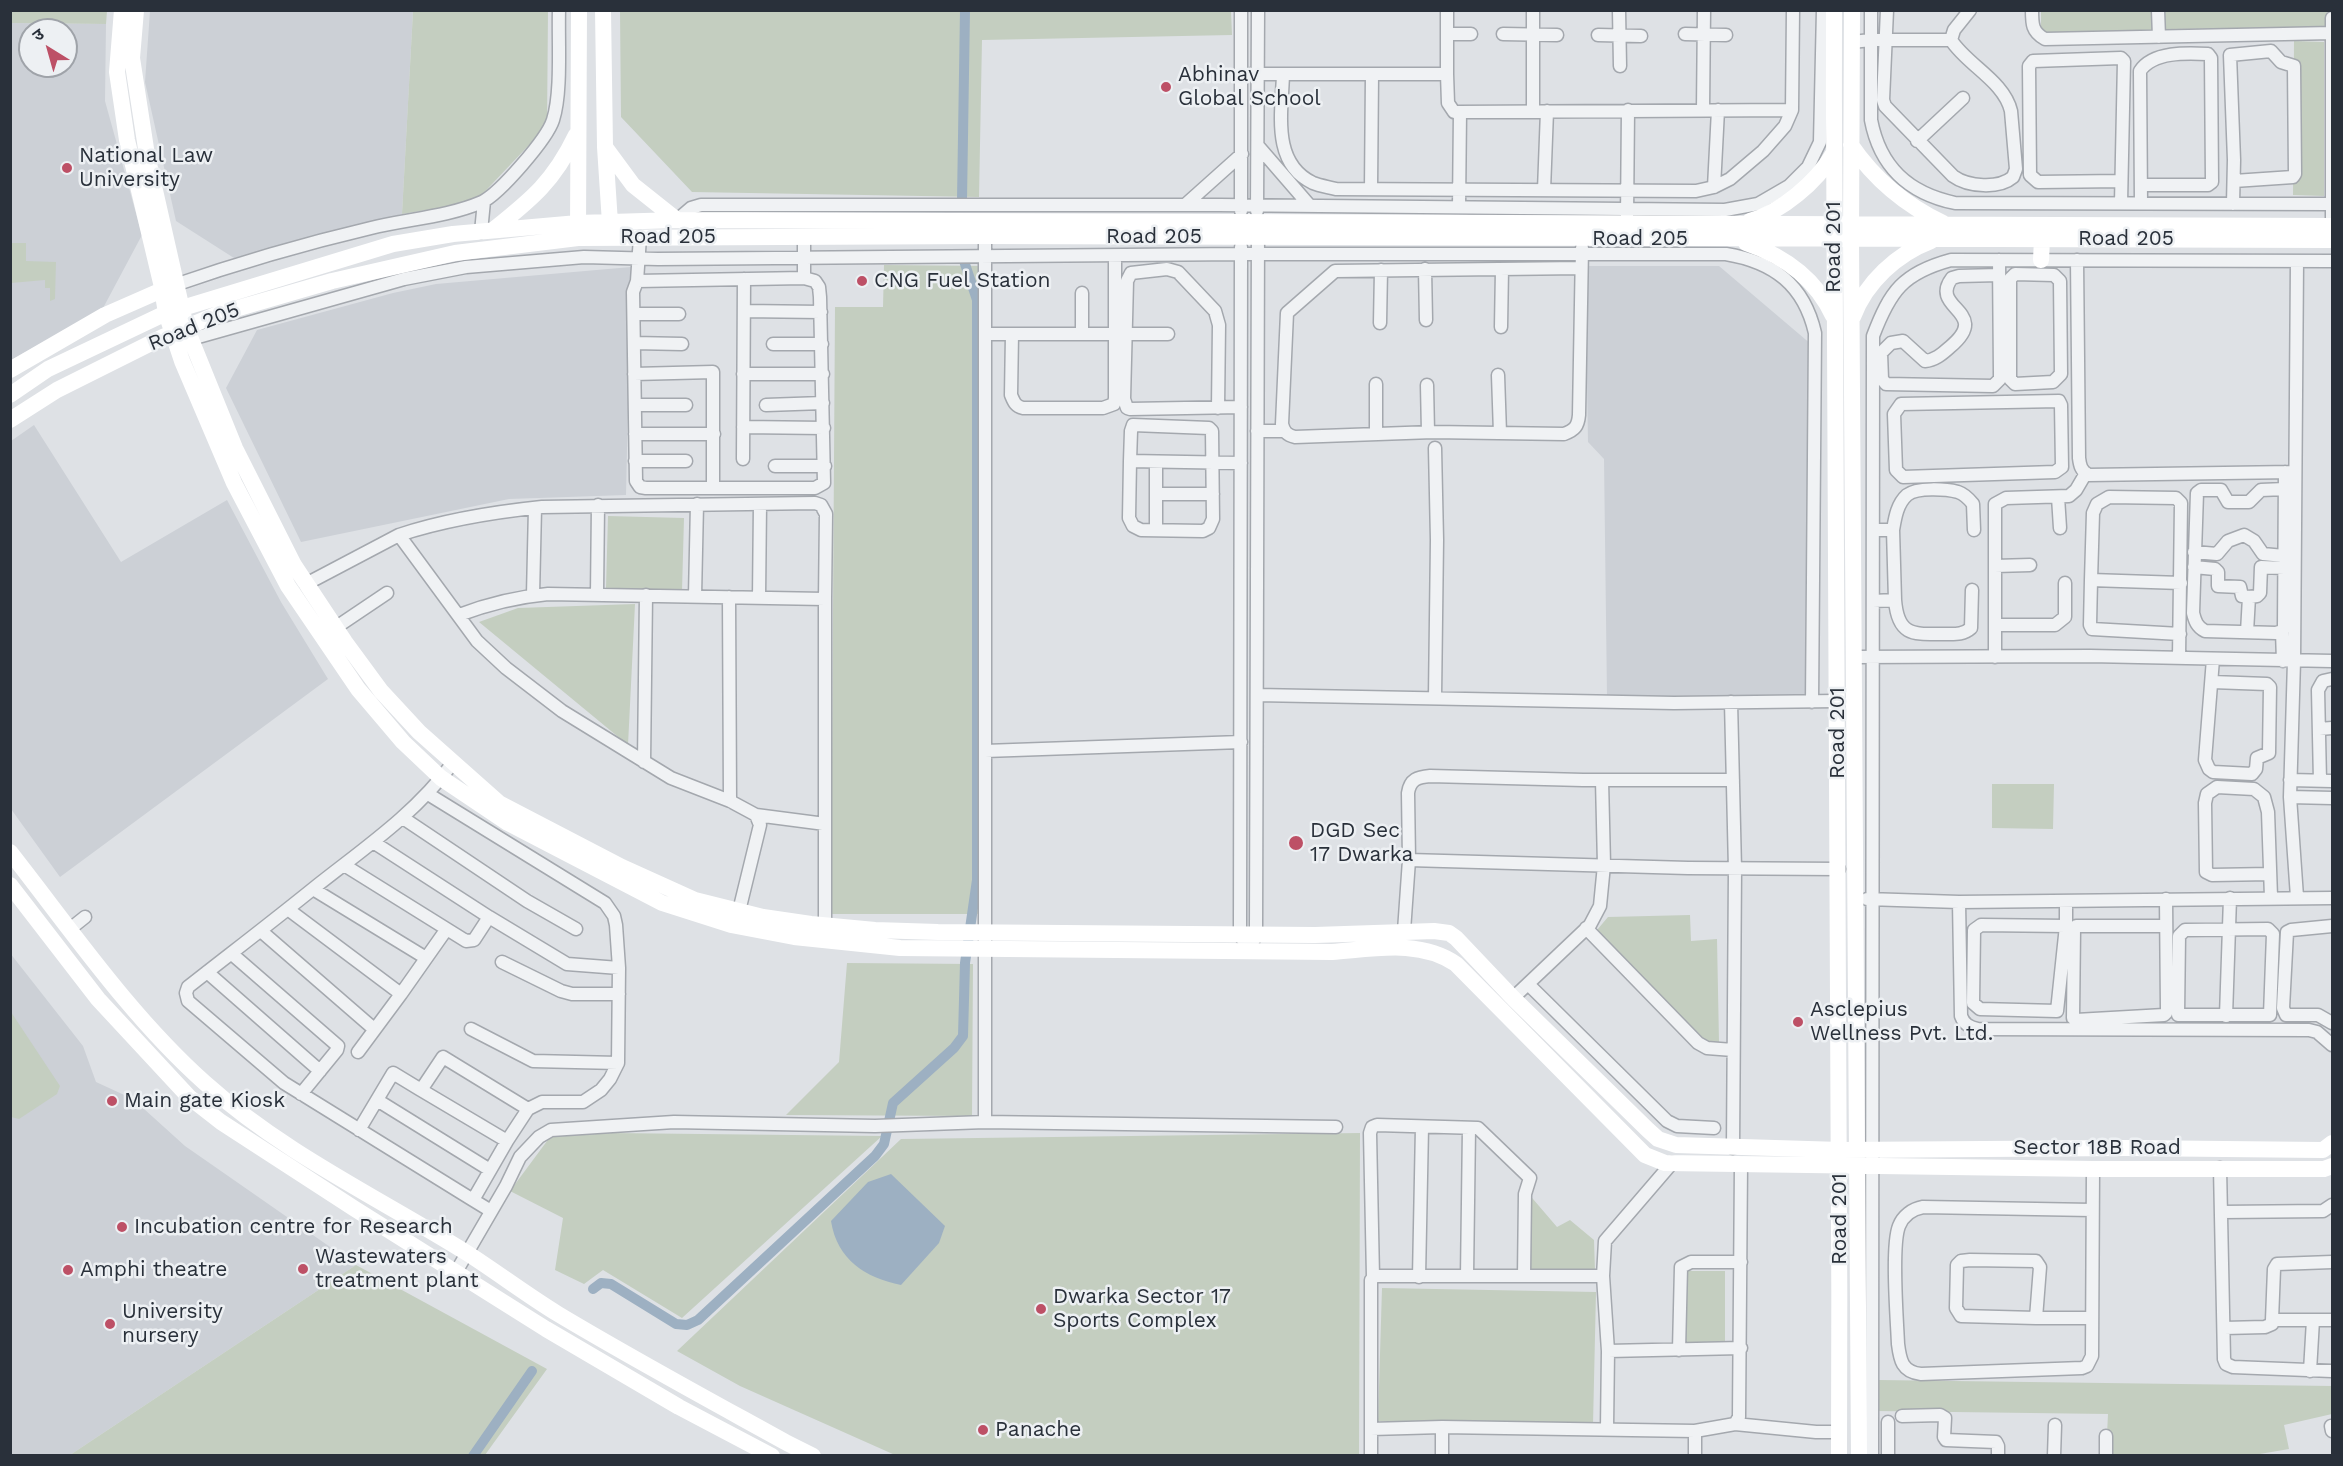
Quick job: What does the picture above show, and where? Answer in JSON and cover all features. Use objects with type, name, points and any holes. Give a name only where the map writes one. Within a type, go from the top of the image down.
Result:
[{"type":"main road","points":[[122,10],[117,72],[127,140],[170,287]]},
{"type":"main road","points":[[136,10],[132,58],[174,310],[235,448],[294,565],[335,628],[381,691],[452,764],[499,803],[622,867],[695,900],[825,926],[950,940],[1442,932],[1452,935],[1513,998],[1658,1139],[1676,1145],[1840,1158]]},
{"type":"main road","points":[[578,230],[579,10]]},
{"type":"main road","points":[[603,10],[609,230]]},
{"type":"main road","name":"Road 201","points":[[1834,10],[1833,154],[1851,322],[1854,657],[1865,899],[1865,1158],[1859,1455]]},
{"type":"main road","name":"Road 201","points":[[1839,1455],[1839,869],[1834,320],[1851,145],[1852,10]]},
{"type":"main road","points":[[487,231],[544,186],[561,165],[578,129]]},
{"type":"main road","points":[[1851,145],[1874,175],[1889,189],[1948,225]]},
{"type":"main road","points":[[605,147],[633,185],[677,220]]},
{"type":"main road","points":[[1736,232],[1804,189],[1823,172],[1833,154]]},
{"type":"main road","name":"Road 205","points":[[609,230],[640,237],[985,236],[1249,230],[1627,217],[1736,232]]},
{"type":"main road","name":"Road 205","points":[[10,394],[48,369],[174,310],[393,244],[487,231],[609,230],[677,220],[1249,230],[1582,247],[1736,232],[1842,232],[1948,225],[2332,226]]},
{"type":"main road","name":"Road 205","points":[[10,420],[57,390],[183,333],[218,314],[332,281],[444,255],[578,230]]},
{"type":"main road","points":[[1736,232],[1791,264],[1818,291],[1834,320]]},
{"type":"main road","name":"Road 205","points":[[1842,232],[1938,239],[2332,240]]},
{"type":"main road","points":[[1851,322],[1858,304],[1884,270],[1921,245],[1938,239]]},
{"type":"main road","points":[[2041,260],[2042,239]]},
{"type":"main road","points":[[10,370],[105,315],[170,287]]},
{"type":"main road","points":[[183,333],[182,361],[234,483],[288,585],[358,689],[404,742],[441,778],[508,823],[662,903],[731,925],[794,937],[900,948],[950,940]]},
{"type":"main road","points":[[10,852],[116,989],[160,1039],[204,1082],[237,1109],[294,1150],[467,1254],[558,1314],[777,1438],[813,1455]]},
{"type":"main road","points":[[10,885],[98,999],[189,1097],[221,1122],[546,1329],[679,1407],[772,1455]]},
{"type":"main road","points":[[982,940],[1249,952],[1332,952],[1418,948],[1446,957],[1455,964],[1645,1155],[1655,1160],[1672,1163],[1741,1164],[1865,1158]]},
{"type":"main road","name":"Sector 18B Road","points":[[1865,1158],[2129,1148],[2323,1150],[2332,1143]]},
{"type":"main road","name":"Sector 18B Road","points":[[1865,1158],[2093,1169],[2324,1169],[2332,1166]]},
{"type":"street","points":[[170,287],[293,248],[371,228],[455,211],[484,201],[505,183],[542,139],[552,122],[556,105],[559,10]]},
{"type":"street","points":[[1241,10],[1242,154],[1249,230],[1257,431],[1257,695],[1248,934]]},
{"type":"street","points":[[1249,952],[1241,742],[1241,463],[1249,230],[1258,146],[1258,10]]},
{"type":"street","points":[[1447,10],[1448,103],[1454,112],[1792,110]]},
{"type":"street","points":[[1533,10],[1533,111]]},
{"type":"street","points":[[1619,10],[1620,66]]},
{"type":"street","points":[[1703,110],[1704,10]]},
{"type":"street","points":[[1283,74],[1281,137],[1286,156],[1297,171],[1314,183],[1336,189],[1696,190],[1714,187],[1730,179],[1763,151],[1785,126],[1792,110],[1793,10]]},
{"type":"street","points":[[183,333],[404,279],[466,267],[584,257],[1115,256],[1249,230],[1310,206],[1459,207],[1627,217],[1725,210],[1758,204],[1789,186],[1808,167],[1820,142],[1823,10]]},
{"type":"street","points":[[1871,10],[1870,120],[1879,151],[1890,169],[1934,198],[1955,203],[2332,204]]},
{"type":"street","points":[[1887,10],[1883,100],[1891,115],[1959,181],[1998,185],[2013,177],[2016,169],[2009,105],[2000,92],[1962,55],[1951,40]]},
{"type":"street","points":[[1951,40],[1954,30],[1970,10]]},
{"type":"street","points":[[2032,10],[2032,26],[2037,34],[2045,39],[2332,33]]},
{"type":"street","points":[[2158,10],[2159,37]]},
{"type":"street","points":[[2332,18],[2332,226]]},
{"type":"street","points":[[1447,34],[1471,34]]},
{"type":"street","points":[[1503,34],[1557,35]]},
{"type":"street","points":[[1685,34],[1726,35]]},
{"type":"street","points":[[1598,35],[1641,36]]},
{"type":"street","points":[[1852,42],[1951,40]]},
{"type":"street","points":[[2233,204],[2229,55],[2271,51],[2281,62],[2294,66],[2295,174],[2293,177],[2275,180],[2234,181]]},
{"type":"street","points":[[2141,185],[2208,185],[2212,182],[2211,58],[2208,54],[2186,53],[2154,59],[2144,65],[2140,71],[2141,203]]},
{"type":"street","points":[[2121,181],[2038,182],[2032,179],[2029,66],[2033,61],[2123,59],[2121,203]]},
{"type":"street","points":[[1242,74],[1447,74]]},
{"type":"street","points":[[1371,189],[1372,74]]},
{"type":"street","points":[[1917,141],[1964,98]]},
{"type":"street","points":[[1627,217],[1628,110]]},
{"type":"street","points":[[1714,187],[1718,110]]},
{"type":"street","points":[[1544,190],[1547,111]]},
{"type":"street","points":[[1459,207],[1460,112]]},
{"type":"street","points":[[1258,146],[1310,206]]},
{"type":"street","points":[[1185,205],[1242,154]]},
{"type":"street","points":[[484,201],[487,231]]},
{"type":"street","points":[[677,220],[691,208],[701,205],[1185,205],[1249,230]]},
{"type":"street","points":[[985,236],[985,751],[982,940],[985,1122]]},
{"type":"street","points":[[637,281],[804,278],[815,280],[819,287],[821,312],[824,483],[815,488],[713,488],[640,486],[636,481],[633,292],[637,281],[640,237]]},
{"type":"street","points":[[804,238],[804,278]]},
{"type":"street","points":[[2284,239],[2290,261],[2288,661],[2290,797],[2297,897]]},
{"type":"street","points":[[1581,268],[1335,271],[1287,313],[1282,424],[1284,431],[1288,436],[1295,437],[1428,432],[1564,434],[1573,431],[1578,424],[1582,247],[1726,254],[1748,258],[1769,267],[1803,298],[1811,314],[1815,333],[1812,702]]},
{"type":"street","points":[[1115,256],[1124,399],[1127,408],[1242,407]]},
{"type":"street","points":[[2332,261],[2077,266],[2041,260],[1951,260],[1908,279],[1892,294],[1873,336],[1873,657],[1865,899],[1959,902],[2332,898]]},
{"type":"street","points":[[1999,260],[2000,375],[1996,383],[1992,386],[1923,386],[1889,385],[1884,382],[1881,353],[1891,343],[1903,340],[1925,361],[1938,357],[1963,335],[1966,323],[1948,297],[1947,290],[1953,278],[1999,275]]},
{"type":"street","points":[[2057,277],[2077,266]]},
{"type":"street","points":[[2077,266],[2079,458],[2080,466],[2086,473],[2290,472]]},
{"type":"street","points":[[1501,327],[1502,268]]},
{"type":"street","points":[[1012,334],[1011,395],[1017,406],[1103,408],[1114,404],[1128,277],[1136,272],[1167,269],[1178,272],[1211,306],[1217,316],[1218,408]]},
{"type":"street","points":[[1425,269],[1426,320]]},
{"type":"street","points":[[1380,323],[1381,270]]},
{"type":"street","points":[[2015,274],[2057,277],[2060,281],[2061,374],[2053,382],[2015,384],[2010,379],[2010,279],[2015,274]]},
{"type":"street","points":[[743,459],[744,279]]},
{"type":"street","points":[[1082,293],[1082,334]]},
{"type":"street","points":[[744,311],[821,312]]},
{"type":"street","points":[[634,314],[679,315]]},
{"type":"street","points":[[985,333],[1168,334]]},
{"type":"street","points":[[634,343],[682,344]]},
{"type":"street","points":[[773,344],[822,344]]},
{"type":"street","points":[[634,374],[713,372],[713,488]]},
{"type":"street","points":[[743,374],[823,374]]},
{"type":"street","points":[[1498,375],[1500,433]]},
{"type":"street","points":[[1376,384],[1376,434]]},
{"type":"street","points":[[1427,386],[1428,432]]},
{"type":"street","points":[[2059,401],[2061,405],[2062,467],[2055,472],[1903,477],[1896,470],[1894,432],[1894,414],[1901,404],[2059,401]]},
{"type":"street","points":[[766,405],[824,403]]},
{"type":"street","points":[[635,405],[686,405]]},
{"type":"street","points":[[1137,424],[1206,427],[1212,431],[1212,462],[1213,519],[1206,530],[1136,529],[1129,518],[1131,428],[1137,424]]},
{"type":"street","points":[[743,427],[824,428]]},
{"type":"street","points":[[1257,431],[1284,431]]},
{"type":"street","points":[[1873,432],[1894,432]]},
{"type":"street","points":[[635,434],[714,434]]},
{"type":"street","points":[[1435,448],[1437,540],[1435,697]]},
{"type":"street","points":[[1873,450],[1894,450]]},
{"type":"street","points":[[635,461],[686,461]]},
{"type":"street","points":[[1130,461],[1241,463]]},
{"type":"street","points":[[1156,462],[1156,530]]},
{"type":"street","points":[[775,466],[825,466]]},
{"type":"street","points":[[2288,661],[2282,631],[2284,627],[2285,489],[2290,472]]},
{"type":"street","points":[[1995,657],[1993,509],[1998,501],[2006,498],[2069,496],[2074,493],[2086,473]]},
{"type":"street","points":[[1972,590],[1971,628],[1961,633],[1911,633],[1899,620],[1895,600],[1893,530],[1899,504],[1907,496],[1921,489],[1959,492],[1965,496],[1973,504],[1974,530]]},
{"type":"street","points":[[2282,631],[2276,633],[2205,631],[2198,626],[2193,613],[2194,552],[2196,495],[2199,491],[2221,490],[2228,502],[2249,502],[2261,490],[2285,489]]},
{"type":"street","points":[[1156,494],[1212,494]]},
{"type":"street","points":[[2058,497],[2060,528]]},
{"type":"street","points":[[2179,658],[2180,634],[2181,583],[2181,503],[2176,498],[2109,497],[2097,504],[2092,513],[2090,625],[2092,629],[2180,634]]},
{"type":"street","points":[[306,584],[399,535],[509,510],[598,505],[815,503],[821,505],[825,509],[825,926]]},
{"type":"street","points":[[694,596],[697,504]]},
{"type":"street","points":[[759,598],[760,504]]},
{"type":"street","points":[[597,594],[598,505]]},
{"type":"street","points":[[533,595],[535,508]]},
{"type":"street","points":[[1873,530],[1893,530]]},
{"type":"street","points":[[399,535],[477,641],[506,668],[562,711],[671,778],[730,801],[756,814],[825,824]]},
{"type":"street","points":[[2194,552],[2217,554],[2228,541],[2244,535],[2254,541],[2263,554],[2284,562]]},
{"type":"street","points":[[2194,567],[2215,568],[2218,572],[2218,586],[2240,587],[2242,596],[2249,597],[2260,593],[2261,567],[2284,562]]},
{"type":"street","points":[[1995,566],[2030,565]]},
{"type":"street","points":[[2091,580],[2181,583]]},
{"type":"street","points":[[1995,625],[2059,624],[2064,617],[2065,583]]},
{"type":"street","points":[[335,628],[387,593]]},
{"type":"street","points":[[459,615],[488,604],[533,595],[597,594],[825,599]]},
{"type":"street","points":[[644,762],[646,595]]},
{"type":"street","points":[[729,597],[730,801]]},
{"type":"street","points":[[2247,632],[2249,597]]},
{"type":"street","points":[[1873,601],[1895,600]]},
{"type":"street","points":[[1854,657],[2332,661]]},
{"type":"street","points":[[2212,682],[2267,684],[2270,687],[2268,753],[2257,758],[2256,769],[2252,774],[2213,772],[2207,765],[2213,659]]},
{"type":"street","points":[[2290,780],[2326,781],[2319,729],[2318,690],[2323,681],[2332,679]]},
{"type":"street","points":[[1257,695],[1731,702],[1837,701]]},
{"type":"street","points":[[1731,702],[1735,869],[1733,1148]]},
{"type":"street","points":[[2319,729],[2332,728]]},
{"type":"street","points":[[985,751],[1241,742]]},
{"type":"street","points":[[452,764],[428,794],[403,818],[289,910],[188,987],[186,993],[188,1001],[284,1083],[491,1211]]},
{"type":"street","points":[[1404,931],[1409,860],[1408,793],[1411,783],[1416,778],[1430,776],[1733,780]]},
{"type":"street","points":[[1513,998],[1596,916],[1600,906],[1604,865],[1602,780]]},
{"type":"street","points":[[2270,874],[2212,875],[2206,872],[2205,803],[2210,792],[2217,788],[2254,789],[2264,797],[2268,812],[2271,897]]},
{"type":"street","points":[[428,794],[605,903],[614,916],[616,925],[619,968],[618,1063],[610,1079],[601,1090],[582,1102],[542,1102],[528,1109],[472,1200]]},
{"type":"street","points":[[2290,797],[2332,798]]},
{"type":"street","points":[[739,910],[760,825],[756,814]]},
{"type":"street","points":[[403,818],[527,901],[576,929]]},
{"type":"street","points":[[373,842],[567,964],[619,968]]},
{"type":"street","points":[[1409,860],[1735,869],[1839,869]]},
{"type":"street","points":[[344,865],[466,941],[472,942],[489,917]]},
{"type":"street","points":[[313,889],[426,958]]},
{"type":"street","points":[[2226,1016],[2230,898]]},
{"type":"street","points":[[2166,899],[2166,926],[2166,1013],[2164,1015],[2076,1020],[2073,1018],[2074,929],[2076,926],[2166,926]]},
{"type":"street","points":[[2066,901],[2066,926],[2057,1011],[1980,1009],[1975,1006],[1973,1003],[1974,930],[1977,927],[2066,926]]},
{"type":"street","points":[[1959,902],[1960,1016],[1964,1023],[1971,1027],[1978,1029],[2309,1030],[2317,1032],[2332,1045]]},
{"type":"street","points":[[289,910],[400,994]]},
{"type":"street","points":[[70,929],[85,917]]},
{"type":"street","points":[[2332,926],[2287,932],[2283,1008],[2286,1015],[2318,1015],[2332,1023]]},
{"type":"street","points":[[1586,928],[1698,1043],[1707,1048],[1734,1050]]},
{"type":"street","points":[[2268,929],[2273,934],[2271,1013],[2268,1016],[2226,1016],[2178,1015],[2179,936],[2185,930],[2268,929]]},
{"type":"street","points":[[358,1052],[446,930]]},
{"type":"street","points":[[261,931],[374,1029]]},
{"type":"street","points":[[232,954],[338,1046],[301,1094]]},
{"type":"street","points":[[502,962],[561,992],[619,994]]},
{"type":"street","points":[[207,972],[320,1071]]},
{"type":"street","points":[[1528,984],[1666,1121],[1677,1126],[1714,1128]]},
{"type":"street","points":[[471,1029],[533,1060],[618,1063]]},
{"type":"street","points":[[421,1090],[443,1057],[528,1109]]},
{"type":"street","points":[[359,1130],[393,1073],[507,1142]]},
{"type":"street","points":[[377,1100],[490,1170]]},
{"type":"street","points":[[456,1272],[506,1186],[519,1157],[539,1137],[551,1130],[674,1122],[875,1126],[985,1122],[1336,1127]]},
{"type":"street","points":[[1371,1455],[1371,1280],[1373,1277],[1371,1130],[1377,1125],[1469,1128],[1482,1131],[1530,1178],[1525,1194],[1524,1276]]},
{"type":"street","points":[[1419,1276],[1422,1126]]},
{"type":"street","points":[[1467,1276],[1469,1128]]},
{"type":"street","points":[[2129,1148],[2129,1169]]},
{"type":"street","points":[[1865,1158],[1872,1455]]},
{"type":"street","points":[[1606,1428],[1608,1351],[1603,1276],[1607,1238],[1672,1163]]},
{"type":"street","points":[[1735,1424],[1739,1417],[1741,1348],[1741,1164]]},
{"type":"street","points":[[2220,1168],[2224,1359],[2230,1366],[2332,1371]]},
{"type":"street","points":[[2092,1210],[1919,1208],[1912,1211],[1900,1223],[1896,1242],[1898,1344],[1902,1364],[1912,1373],[2082,1368],[2091,1362],[2093,1169]]},
{"type":"street","points":[[2222,1212],[2323,1211],[2332,1205]]},
{"type":"street","points":[[2036,1318],[2040,1267],[2036,1261],[1970,1260],[1961,1261],[1957,1265],[1956,1308],[1961,1316],[2036,1318],[2091,1318]]},
{"type":"street","points":[[1679,1350],[1681,1267],[1691,1262],[1741,1262]]},
{"type":"street","points":[[2224,1328],[2265,1327],[2272,1324],[2274,1265],[2332,1262]]},
{"type":"street","points":[[1373,1277],[1378,1275],[1603,1276]]},
{"type":"street","points":[[2272,1320],[2332,1320]]},
{"type":"street","points":[[2310,1371],[2313,1320]]},
{"type":"street","points":[[1608,1351],[1741,1348]]},
{"type":"street","points":[[1902,1416],[1940,1414],[1945,1418],[1944,1437],[1946,1440],[1996,1442],[1998,1455]]},
{"type":"street","points":[[1888,1422],[1888,1455]]},
{"type":"street","points":[[1371,1429],[1606,1428],[1695,1431],[1735,1424],[1839,1432]]},
{"type":"street","points":[[2054,1455],[2055,1425]]},
{"type":"street","points":[[1442,1427],[1442,1455]]},
{"type":"street","points":[[1695,1431],[1695,1455]]},
{"type":"street","points":[[2106,1436],[2106,1455]]},
{"type":"shaded area","points":[[150,11],[413,11],[402,214],[234,258],[176,221],[145,82]]},
{"type":"shaded area","name":"National Law University","points":[[11,23],[18,23],[18,78],[78,78],[78,24],[106,24],[105,101],[142,235],[102,310],[11,360]]},
{"type":"shaded area","points":[[1585,266],[1719,266],[1812,345],[1807,695],[1607,697],[1604,459],[1588,442]]},
{"type":"shaded area","points":[[631,267],[626,495],[509,499],[301,542],[226,388],[257,330],[393,293],[436,284]]},
{"type":"shaded area","points":[[34,425],[121,562],[227,500],[281,602],[328,679],[60,877],[11,809],[11,441]]},
{"type":"shaded area","points":[[10,953],[83,1046],[96,1082],[133,1099],[185,1146],[356,1265],[70,1455],[11,1455]]},
{"type":"green space","points":[[11,10],[107,11],[106,24],[78,24],[78,18],[18,18],[18,23],[11,23]]},
{"type":"green space","points":[[413,11],[548,11],[547,126],[475,202],[402,214]]},
{"type":"green space","points":[[620,11],[1231,11],[1232,35],[982,40],[979,197],[692,192],[621,117]]},
{"type":"green space","points":[[2041,11],[2153,11],[2153,32],[2041,32]]},
{"type":"green space","points":[[2165,11],[2327,11],[2327,28],[2165,29]]},
{"type":"green space","points":[[2294,41],[2324,42],[2324,196],[2293,195]]},
{"type":"green space","points":[[11,243],[26,243],[26,261],[56,262],[55,299],[50,301],[50,288],[45,288],[45,280],[11,283]]},
{"type":"green space","points":[[884,265],[986,266],[982,914],[831,914],[835,307],[883,307]]},
{"type":"green space","points":[[608,516],[684,518],[682,591],[606,588]]},
{"type":"green space","points":[[635,604],[628,745],[479,622],[518,608]]},
{"type":"green space","points":[[1992,784],[2054,784],[2053,829],[1992,828]]},
{"type":"green space","points":[[1690,915],[1691,941],[1717,939],[1719,1042],[1705,1041],[1597,930],[1608,917]]},
{"type":"green space","points":[[847,963],[973,964],[972,1116],[786,1115],[839,1062]]},
{"type":"green space","points":[[11,1012],[60,1086],[57,1094],[19,1119],[11,1117]]},
{"type":"green space","points":[[611,1133],[882,1136],[682,1318],[603,1270],[584,1284],[555,1270],[563,1218],[510,1191],[550,1137]]},
{"type":"green space","name":"Dwarka Sector 17 Sports Complex","points":[[1360,1133],[1359,1455],[895,1455],[740,1386],[677,1351],[901,1139]]},
{"type":"green space","points":[[1527,1192],[1557,1227],[1570,1220],[1594,1240],[1595,1271],[1527,1273]]},
{"type":"green space","points":[[356,1265],[547,1369],[485,1455],[70,1455]]},
{"type":"green space","points":[[1683,1271],[1725,1271],[1725,1345],[1683,1345]]},
{"type":"green space","points":[[1382,1288],[1596,1292],[1593,1425],[1378,1421]]},
{"type":"green space","points":[[1878,1380],[2332,1386],[2332,1414],[2284,1425],[2289,1449],[2254,1455],[2106,1455],[2108,1414],[1876,1411]]},
{"type":"water","points":[[891,1174],[945,1226],[939,1243],[901,1285],[876,1278],[855,1265],[847,1257],[834,1235],[831,1221],[868,1182]]},
{"type":"waterway","points":[[962,200],[965,10]]},
{"type":"waterway","points":[[593,1289],[601,1283],[611,1284],[676,1324],[687,1325],[698,1320],[875,1156],[884,1144],[893,1103],[954,1048],[963,1036],[965,963],[977,880],[977,300],[964,261]]},
{"type":"waterway","points":[[473,1456],[532,1371]]},
{"type":"place","name":"Abhinav Global School","points":[[1166,87]]},
{"type":"place","name":"National Law University","points":[[67,168]]},
{"type":"place","name":"CNG Fuel Station","points":[[862,281]]},
{"type":"place","name":"DGD Sec 17 Dwarka","points":[[1296,843]]},
{"type":"place","name":"Asclepius Wellness Pvt. Ltd.","points":[[1798,1022]]},
{"type":"place","name":"Main gate Kiosk","points":[[112,1101]]},
{"type":"place","name":"Incubation centre for Research","points":[[122,1227]]},
{"type":"place","name":"Wastewaters treatment plant","points":[[303,1269]]},
{"type":"place","name":"Amphi theatre","points":[[68,1270]]},
{"type":"place","name":"Dwarka Sector 17 Sports Complex","points":[[1041,1309]]},
{"type":"place","name":"University nursery","points":[[110,1324]]},
{"type":"place","name":"Panache","points":[[983,1430]]}]
